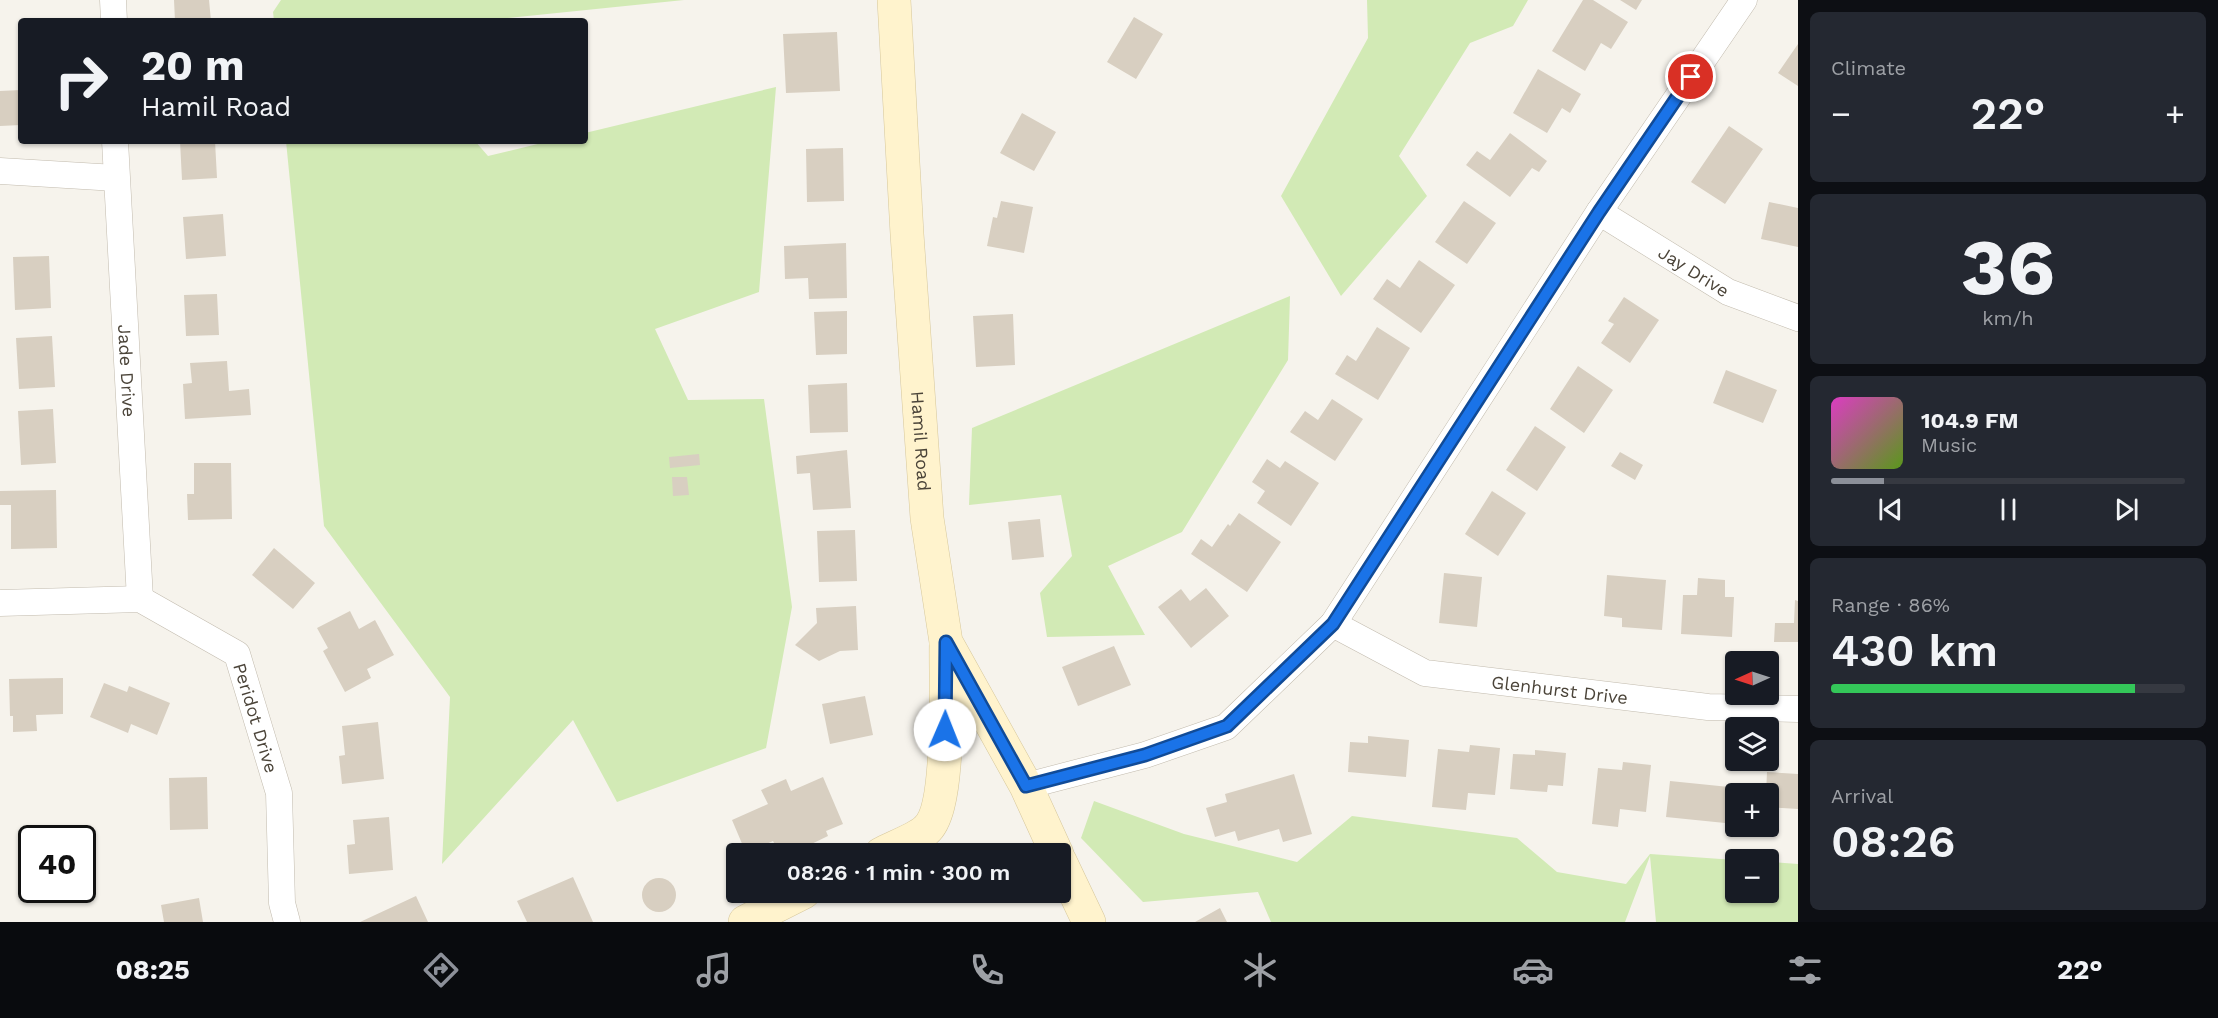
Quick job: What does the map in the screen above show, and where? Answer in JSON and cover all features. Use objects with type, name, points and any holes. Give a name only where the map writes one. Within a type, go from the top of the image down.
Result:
[{"type":"street","points":[[113,0],[114,18]]},
{"type":"street","name":"Hamil Road","points":[[894,0],[907,234],[927,518],[946,642],[1026,786],[1052,843]]},
{"type":"street","points":[[1026,786],[1145,755],[1227,726],[1333,624],[1599,212],[1744,0]]},
{"type":"street","name":"Jade Drive","points":[[115,144],[140,599]]},
{"type":"street","points":[[0,171],[116,178]]},
{"type":"street","name":"Jay Drive","points":[[1599,212],[1728,292],[1798,318]]},
{"type":"street","points":[[0,603],[140,599]]},
{"type":"street","name":"Peridot Drive","points":[[140,599],[237,654],[279,793],[282,903],[287,922]]},
{"type":"street","name":"Glenhurst Drive","points":[[1333,624],[1425,673],[1708,707],[1798,709]]},
{"type":"street","points":[[902,843],[927,830],[938,806],[945,770],[946,642]]},
{"type":"street","points":[[1071,884],[1089,922]]},
{"type":"street","points":[[746,922],[783,903]]},
{"type":"green space","points":[[281,0],[684,0],[508,18],[274,18],[273,12]]},
{"type":"green space","points":[[1367,0],[1528,0],[1513,26],[1470,43],[1399,156],[1427,196],[1341,296],[1281,196],[1368,38]]},
{"type":"green space","points":[[776,87],[759,292],[655,329],[688,400],[764,399],[792,607],[766,748],[617,802],[573,720],[442,864],[450,697],[324,526],[286,144],[478,144],[488,156],[538,144],[588,144],[588,132]]},
{"type":"green space","points":[[1290,296],[1288,360],[1182,532],[1108,566],[1145,635],[1047,637],[1040,593],[1072,556],[1061,495],[969,505],[972,428]]},
{"type":"green space","points":[[1094,801],[1184,834],[1297,862],[1352,816],[1517,838],[1557,872],[1626,884],[1650,854],[1725,859],[1725,903],[1779,903],[1779,863],[1798,864],[1798,922],[1656,922],[1650,856],[1625,922],[1271,922],[1258,892],[1143,902],[1081,838]]},
{"type":"building","points":[[174,0],[209,0],[211,18],[175,18]]},
{"type":"building","points":[[1583,0],[1593,0],[1628,22],[1611,49],[1601,43],[1585,71],[1552,51]]},
{"type":"building","points":[[1620,0],[1642,0],[1636,10]]},
{"type":"building","points":[[1134,17],[1163,34],[1136,79],[1107,62]]},
{"type":"building","points":[[837,32],[840,91],[786,93],[783,34]]},
{"type":"building","points":[[1798,44],[1798,86],[1778,73]]},
{"type":"building","points":[[1538,69],[1581,94],[1570,113],[1562,108],[1547,133],[1513,113]]},
{"type":"building","points":[[18,90],[18,125],[0,126],[0,91]]},
{"type":"building","points":[[1022,113],[1056,132],[1034,171],[1000,153]]},
{"type":"building","points":[[1729,126],[1763,149],[1725,204],[1691,182]]},
{"type":"building","points":[[1510,133],[1547,161],[1539,172],[1532,168],[1510,197],[1466,165],[1477,151],[1490,160]]},
{"type":"building","points":[[180,144],[215,144],[217,178],[182,180]]},
{"type":"building","points":[[843,148],[844,201],[807,202],[806,149]]},
{"type":"building","points":[[1001,201],[1033,207],[1024,253],[987,246],[993,217],[997,218]]},
{"type":"building","points":[[1464,201],[1496,223],[1467,264],[1435,242]]},
{"type":"building","points":[[1769,202],[1798,208],[1798,247],[1761,239]]},
{"type":"building","points":[[223,214],[226,256],[186,259],[183,217]]},
{"type":"building","points":[[846,243],[847,298],[809,299],[808,278],[785,279],[784,246]]},
{"type":"building","points":[[49,256],[51,308],[15,310],[13,257]]},
{"type":"building","points":[[1419,260],[1455,285],[1421,333],[1373,299],[1387,279],[1400,288]]},
{"type":"building","points":[[217,294],[219,335],[186,336],[184,295]]},
{"type":"building","points":[[1624,297],[1659,320],[1630,363],[1601,343],[1614,324],[1608,321]]},
{"type":"building","points":[[847,311],[847,354],[816,355],[814,312]]},
{"type":"building","points":[[1013,314],[1015,365],[976,367],[973,316]]},
{"type":"building","points":[[1377,327],[1410,348],[1378,400],[1335,374],[1347,355],[1356,361]]},
{"type":"building","points":[[52,336],[55,387],[19,389],[16,338]]},
{"type":"building","points":[[227,361],[229,391],[249,389],[251,415],[185,419],[183,384],[192,383],[190,363]]},
{"type":"building","points":[[1578,366],[1613,390],[1584,433],[1550,409]]},
{"type":"building","points":[[1726,370],[1777,390],[1763,423],[1713,403]]},
{"type":"building","points":[[847,383],[848,432],[810,433],[808,385]]},
{"type":"building","points":[[1332,399],[1363,419],[1335,461],[1290,432],[1305,411],[1318,420]]},
{"type":"building","points":[[53,409],[56,463],[21,465],[18,411]]},
{"type":"building","points":[[1535,426],[1566,447],[1537,491],[1506,470]]},
{"type":"building","points":[[847,450],[851,508],[813,510],[810,473],[797,474],[796,456]]},
{"type":"building","points":[[1620,452],[1643,465],[1635,480],[1611,466]]},
{"type":"building","points":[[699,454],[700,465],[670,468],[669,457]]},
{"type":"building","points":[[1267,459],[1280,468],[1285,461],[1319,483],[1291,526],[1257,503],[1265,491],[1252,482]]},
{"type":"building","points":[[194,463],[231,463],[232,519],[188,520],[187,494],[194,494]]},
{"type":"building","points":[[672,477],[687,477],[689,495],[673,496]]},
{"type":"building","points":[[56,490],[57,548],[11,549],[11,505],[0,505],[0,491]]},
{"type":"building","points":[[1492,491],[1526,513],[1498,556],[1465,534]]},
{"type":"building","points":[[1239,513],[1281,542],[1247,592],[1191,554],[1201,539],[1212,547]]},
{"type":"building","points":[[1040,519],[1044,557],[1012,560],[1008,522]]},
{"type":"building","points":[[855,530],[857,581],[819,582],[817,531]]},
{"type":"building","points":[[274,548],[315,583],[293,609],[252,575]]},
{"type":"building","points":[[1444,573],[1482,577],[1477,627],[1439,623]]},
{"type":"building","points":[[1607,575],[1666,580],[1662,630],[1622,627],[1622,618],[1604,616]]},
{"type":"building","points":[[1698,578],[1725,580],[1725,597],[1734,597],[1732,637],[1681,634],[1683,595],[1697,595]]},
{"type":"building","points":[[1206,588],[1229,616],[1191,648],[1158,607],[1181,589],[1190,601]]},
{"type":"building","points":[[1795,600],[1798,601],[1798,642],[1774,642],[1775,623],[1794,623]]},
{"type":"building","points":[[856,606],[858,650],[840,651],[819,661],[795,645],[817,623],[816,608]]},
{"type":"building","points":[[350,611],[359,629],[375,620],[394,655],[367,669],[371,678],[345,692],[323,651],[328,648],[317,628]]},
{"type":"building","points":[[1114,646],[1131,685],[1078,706],[1062,667]]},
{"type":"building","points":[[63,678],[63,714],[36,715],[37,731],[13,732],[9,679]]},
{"type":"building","points":[[104,683],[127,692],[129,686],[170,703],[157,735],[131,724],[128,733],[90,717]]},
{"type":"building","points":[[865,696],[873,735],[830,744],[822,704]]},
{"type":"building","points":[[378,722],[384,779],[342,784],[339,756],[345,755],[342,726]]},
{"type":"building","points":[[1368,736],[1409,740],[1406,777],[1348,772],[1350,742],[1368,743]]},
{"type":"building","points":[[1470,745],[1500,748],[1495,795],[1468,793],[1466,810],[1432,807],[1438,749],[1469,752]]},
{"type":"building","points":[[1535,750],[1566,753],[1563,786],[1548,785],[1547,792],[1510,789],[1513,754],[1535,755]]},
{"type":"building","points":[[1623,762],[1651,765],[1646,812],[1620,809],[1618,827],[1592,824],[1598,768],[1622,770]]},
{"type":"building","points":[[1767,772],[1798,774],[1798,809],[1779,808],[1779,783],[1766,783]]},
{"type":"building","points":[[1294,774],[1312,834],[1283,842],[1279,829],[1238,841],[1235,831],[1215,837],[1206,808],[1227,802],[1225,794]]},
{"type":"building","points":[[207,777],[208,829],[170,830],[169,778]]},
{"type":"building","points":[[823,777],[843,824],[826,831],[828,836],[813,843],[774,843],[773,841],[742,843],[732,820],[768,804],[761,790],[786,779],[791,791]]},
{"type":"building","points":[[1670,781],[1725,787],[1725,823],[1666,817]]},
{"type":"building","points":[[389,817],[393,870],[349,874],[347,845],[355,844],[353,820]]},
{"type":"building","points":[[573,877],[593,922],[527,922],[517,901]]},
{"type":"building","points":[[659,878],[671,883],[676,895],[671,907],[659,912],[647,907],[642,895],[647,883]]},
{"type":"building","points":[[416,896],[428,922],[360,922]]},
{"type":"building","points":[[199,898],[203,922],[164,922],[161,905]]},
{"type":"building","points":[[1220,908],[1227,922],[1195,922]]},
{"type":"route","points":[[945,730],[946,642],[1026,786],[1145,755],[1227,726],[1333,624],[1599,212],[1691,77]]}]
